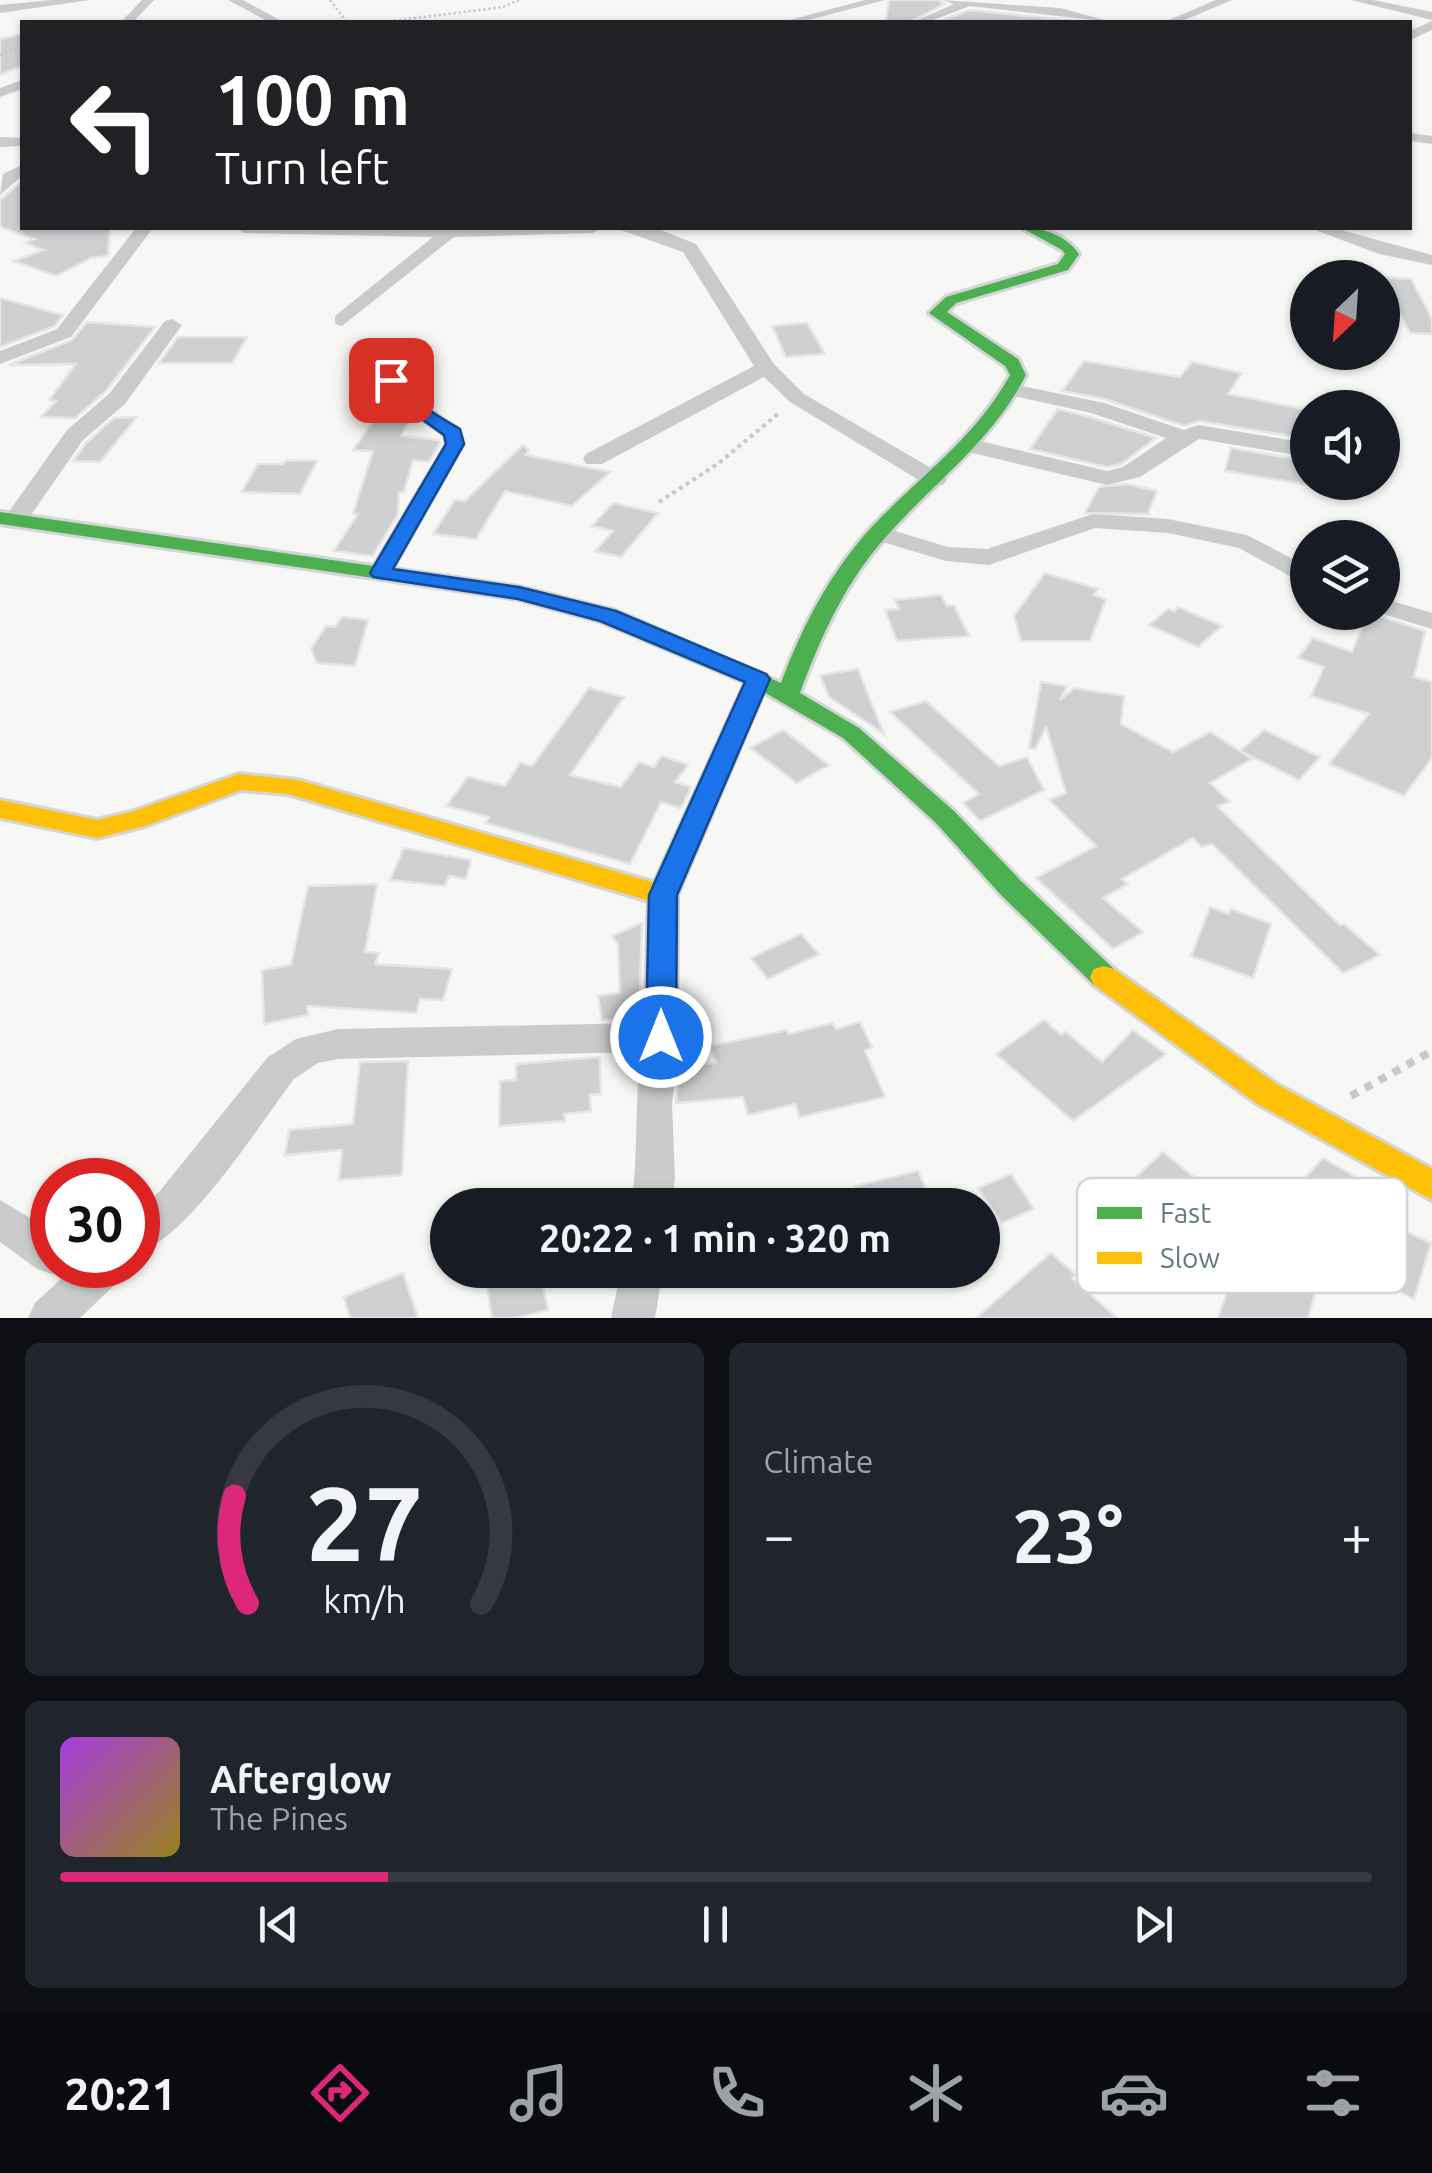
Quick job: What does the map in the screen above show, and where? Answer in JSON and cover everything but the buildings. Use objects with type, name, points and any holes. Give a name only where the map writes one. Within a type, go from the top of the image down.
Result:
[{"type":"street","points":[[5,6],[84,0]]},
{"type":"street","points":[[129,20],[148,0]]},
{"type":"street","points":[[234,0],[273,20]]},
{"type":"street","points":[[796,20],[879,0]]},
{"type":"street","points":[[948,0],[1060,12],[1086,20]]},
{"type":"street","points":[[924,20],[968,3],[990,0]]},
{"type":"street","points":[[1060,12],[1069,0]]},
{"type":"street","points":[[1175,20],[1226,0]]},
{"type":"street","points":[[1357,0],[1432,16]]},
{"type":"street","points":[[5,6],[24,12],[27,20]]},
{"type":"street","points":[[1414,41],[1432,25]]},
{"type":"street","points":[[0,190],[20,171]]},
{"type":"street","points":[[0,358],[64,333],[142,230]]},
{"type":"street","points":[[347,230],[522,230]]},
{"type":"street","points":[[638,230],[690,248],[766,368],[797,398],[935,480]]},
{"type":"street","points":[[654,1188],[653,1104],[661,1037],[663,895],[773,686],[806,642],[839,584],[878,533],[976,446],[1012,390],[1018,375],[1012,363],[938,313],[951,300],[1051,273],[1068,262],[1072,254],[1067,248],[1033,230]]},
{"type":"street","points":[[1324,230],[1432,260]]},
{"type":"street","points":[[342,320],[450,232]]},
{"type":"street","points":[[8,519],[75,435],[117,399],[172,325]]},
{"type":"street","points":[[594,459],[766,368]]},
{"type":"street","points":[[380,573],[455,444],[453,433],[416,410],[398,394],[391,380]]},
{"type":"street","points":[[1012,390],[1096,408],[1181,436],[1212,432],[1290,447]]},
{"type":"street","points":[[976,446],[1084,474],[1120,478],[1181,436]]},
{"type":"street","points":[[8,519],[519,593],[608,616],[773,686],[851,733],[945,816],[1011,888],[1102,975],[1267,1094],[1432,1186]]},
{"type":"street","points":[[878,533],[946,554],[989,557],[1093,521],[1168,526],[1248,542],[1290,567]]},
{"type":"street","points":[[1400,611],[1432,621]]},
{"type":"street","points":[[0,809],[97,829],[136,820],[239,782],[289,786],[663,895]]},
{"type":"street","points":[[160,1216],[173,1205],[281,1068],[309,1050],[338,1044],[661,1037]]},
{"type":"street","points":[[0,1218],[30,1239]]},
{"type":"street","points":[[50,1318],[82,1288]]},
{"type":"street","points":[[634,1318],[639,1288]]},
{"type":"path","points":[[391,20],[503,7],[519,0]]},
{"type":"path","points":[[659,502],[719,463],[797,398]]},
{"type":"path","points":[[1327,1129],[1350,1096],[1432,1051]]},
{"type":"traffic: fast","points":[[788,694],[815,630],[849,570],[896,514],[973,442],[1005,400],[1018,375],[1012,363],[937,313],[951,300],[1063,267],[1072,254],[1067,247],[1033,230]]},
{"type":"traffic: fast","points":[[0,518],[519,593],[608,616],[758,679],[851,733],[945,817],[1011,888],[1104,977]]},
{"type":"traffic: slow","points":[[0,809],[97,829],[136,820],[239,782],[289,786],[663,895]]},
{"type":"traffic: slow","points":[[1104,977],[1267,1094],[1432,1186]]},
{"type":"route","points":[[391,380],[398,394],[416,410],[453,433],[455,444],[380,573],[519,593],[608,616],[758,679],[663,895],[661,1037]]}]
